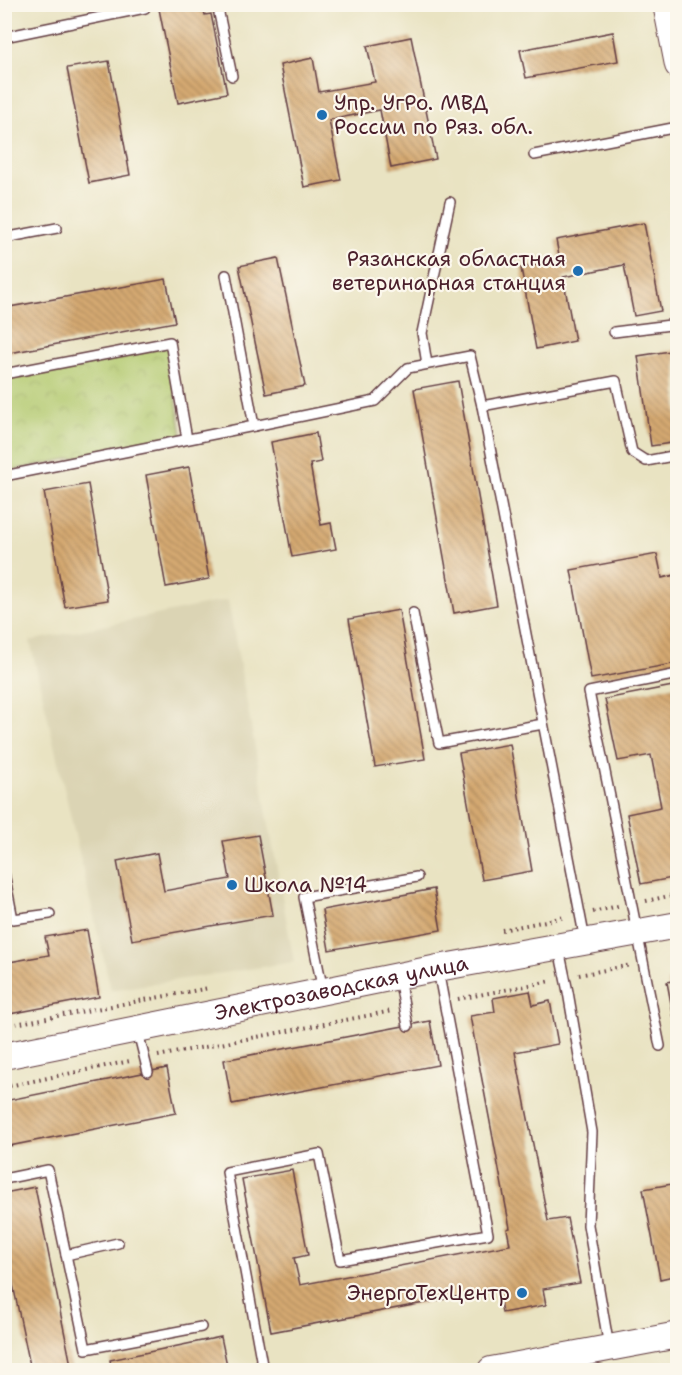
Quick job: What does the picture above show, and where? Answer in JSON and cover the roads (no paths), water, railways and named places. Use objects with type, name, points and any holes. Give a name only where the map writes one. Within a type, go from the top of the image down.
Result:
[{"type":"street","points":[[666,4],[678,65]]},
{"type":"street","name":"Электрозаводская улица","points":[[4,1056],[438,968],[678,925]]},
{"type":"street","points":[[491,1371],[678,1335]]},
{"type":"lane","points":[[218,4],[232,76]]},
{"type":"lane","points":[[4,37],[117,9],[145,8]]},
{"type":"lane","points":[[534,155],[678,127]]},
{"type":"lane","points":[[427,364],[422,333],[450,202]]},
{"type":"lane","points":[[4,238],[57,228]]},
{"type":"lane","points":[[226,275],[254,426]]},
{"type":"lane","points":[[614,332],[678,324]]},
{"type":"lane","points":[[4,374],[170,342],[187,439]]},
{"type":"lane","points":[[4,476],[375,401],[408,368],[470,356],[482,406],[585,941]]},
{"type":"lane","points":[[482,406],[616,381],[632,452],[646,461],[678,455]]},
{"type":"lane","points":[[413,613],[439,743],[543,723]]},
{"type":"lane","points":[[660,1046],[589,692],[678,674]]},
{"type":"lane","points":[[4,873],[13,919],[50,914]]},
{"type":"lane","points":[[323,991],[304,897],[417,878]]},
{"type":"lane","points":[[558,946],[592,1132],[588,1225],[609,1347]]},
{"type":"lane","points":[[263,1371],[227,1172],[319,1154],[340,1260],[488,1234],[438,968]]},
{"type":"lane","points":[[399,976],[408,1026]]},
{"type":"lane","points":[[137,1030],[148,1072]]},
{"type":"lane","points":[[4,1179],[48,1170],[86,1349],[201,1327]]},
{"type":"lane","points":[[66,1255],[118,1243]]},
{"type":"place","name":"Упр. УгРо. МВД России по Ряз. обл.","points":[[322,115]]},
{"type":"place","name":"Рязанская областная ветеринарная станция","points":[[578,271]]},
{"type":"place","name":"Школа №14","points":[[232,885]]},
{"type":"place","name":"ЭнергоТехЦентр","points":[[522,1293]]}]
